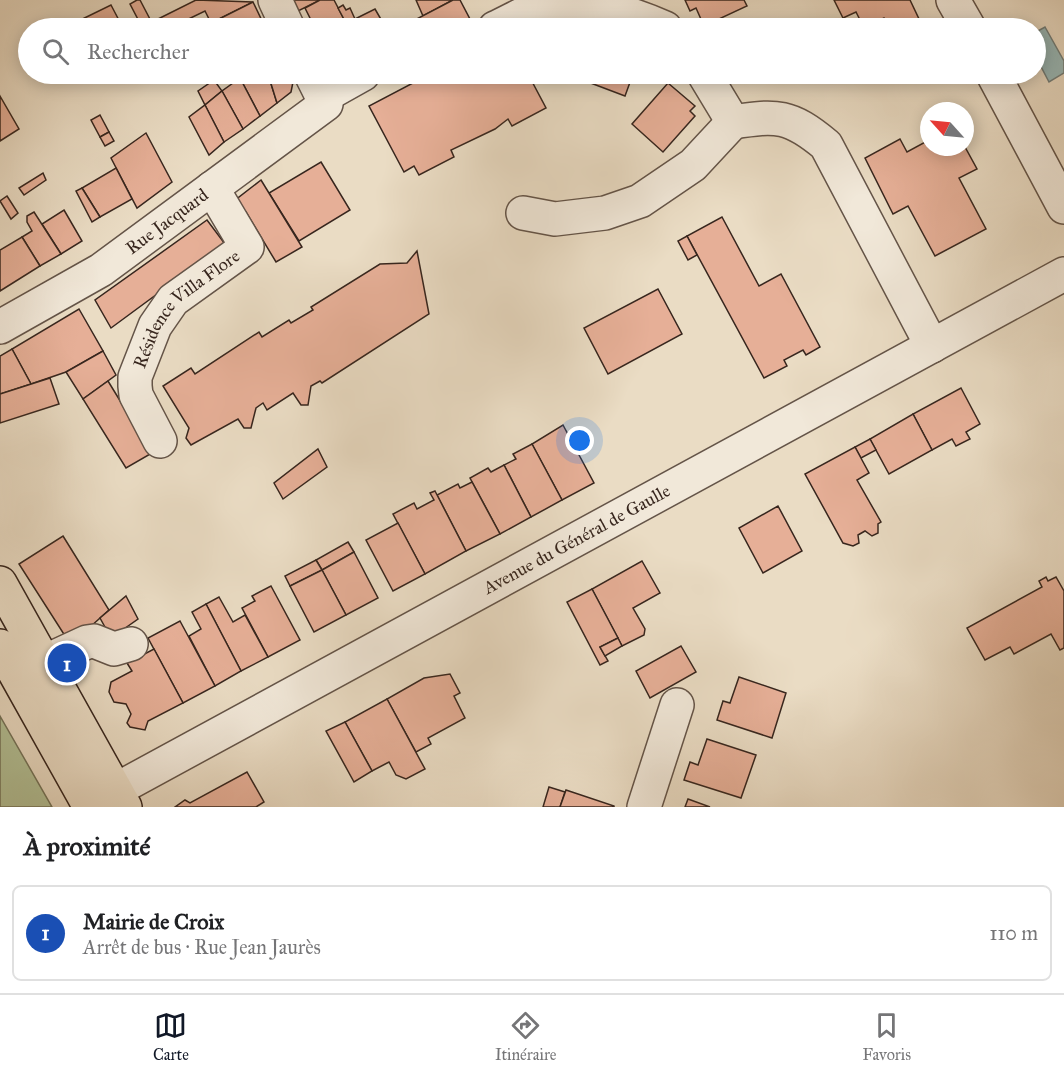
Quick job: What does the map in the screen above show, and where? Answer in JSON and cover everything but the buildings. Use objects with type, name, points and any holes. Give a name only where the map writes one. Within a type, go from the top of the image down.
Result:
[{"type":"main road","points":[[0,582],[45,660],[101,803]]},
{"type":"main road","points":[[0,646],[101,803]]},
{"type":"street","points":[[274,0],[283,18]]},
{"type":"street","points":[[953,0],[963,18]]},
{"type":"street","points":[[516,18],[535,9],[570,2],[625,13],[638,18]]},
{"type":"street","name":"Rue Jacquard","points":[[0,327],[101,270],[212,188],[320,91],[338,84]]},
{"type":"street","points":[[710,84],[733,122]]},
{"type":"street","points":[[998,84],[1064,207]]},
{"type":"street","points":[[523,213],[555,219],[605,213],[640,201],[693,165],[733,122],[770,116],[802,125],[826,145],[932,346]]},
{"type":"street","name":"Résidence Villa Flore","points":[[160,441],[136,395],[135,386],[138,369],[156,326],[173,300],[247,247],[212,188]]},
{"type":"street","name":"Avenue du Général de Gaulle","points":[[101,803],[1064,274]]},
{"type":"street","points":[[17,675],[87,642],[94,641],[114,650],[131,644]]},
{"type":"street","points":[[644,807],[677,705]]},
{"type":"green space","points":[[0,716],[52,807],[0,807]]},
{"type":"water","points":[[1046,29],[1064,61],[1064,73],[1049,82],[1046,76]]},
{"type":"place","name":"Mairie de Croix","points":[[67,663]]}]
